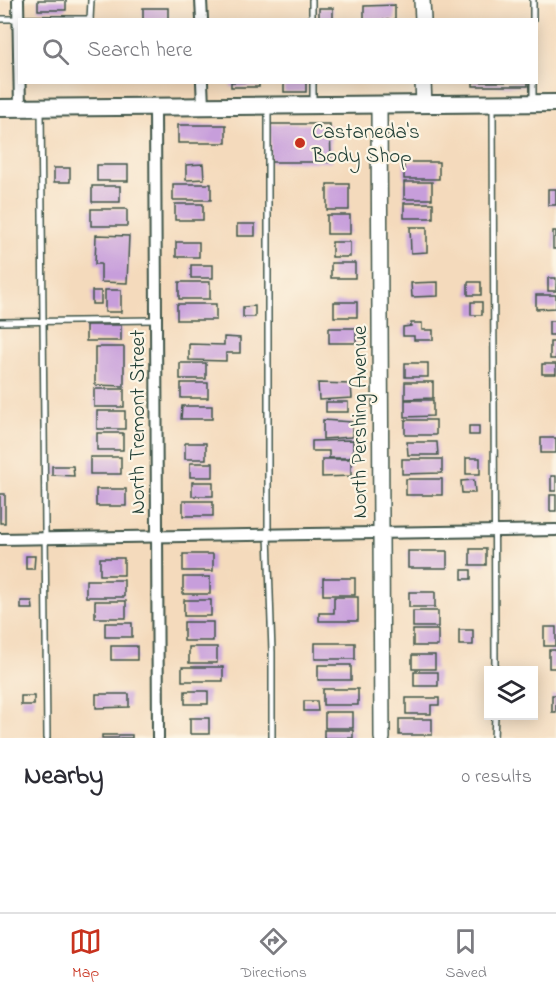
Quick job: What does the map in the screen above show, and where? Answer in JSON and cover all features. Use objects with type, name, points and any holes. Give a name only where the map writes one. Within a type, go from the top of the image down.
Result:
[{"type":"main road","points":[[0,108],[556,103]]},
{"type":"street","points":[[18,0],[18,19]]},
{"type":"street","points":[[201,0],[202,18]]},
{"type":"street","points":[[422,0],[423,18]]},
{"type":"street","points":[[19,84],[20,108]]},
{"type":"street","points":[[202,84],[203,106]]},
{"type":"street","points":[[423,84],[424,104]]},
{"type":"street","name":"North Pershing Avenue","points":[[379,105],[382,738]]},
{"type":"street","name":"North Tremont Street","points":[[155,107],[158,738]]},
{"type":"street","points":[[0,539],[556,530]]},
{"type":"lane","points":[[90,18],[91,0]]},
{"type":"lane","points":[[312,0],[312,18]]},
{"type":"lane","points":[[533,0],[533,18]]},
{"type":"lane","points":[[0,19],[18,19]]},
{"type":"lane","points":[[313,84],[313,106]]},
{"type":"lane","points":[[533,84],[533,104]]},
{"type":"lane","points":[[493,104],[495,666]]},
{"type":"lane","points":[[268,106],[268,535],[272,738]]},
{"type":"lane","points":[[41,108],[47,738]]},
{"type":"lane","points":[[0,322],[156,320]]},
{"type":"lane","points":[[494,738],[495,720]]},
{"type":"building","points":[[38,0],[66,0],[66,10],[38,10]]},
{"type":"building","points":[[395,5],[395,18],[364,18],[364,6]]},
{"type":"building","points":[[143,8],[168,8],[168,18],[143,18]]},
{"type":"building","points":[[319,8],[333,8],[333,18],[319,18]]},
{"type":"building","points":[[231,84],[259,84],[259,87],[231,87]]},
{"type":"building","points":[[284,84],[306,84],[306,92],[284,92]]},
{"type":"building","points":[[473,84],[528,84],[528,86],[473,86]]},
{"type":"building","name":"Castaneda's Body Shop","points":[[270,124],[330,124],[331,162],[270,162]]},
{"type":"building","points":[[178,125],[226,125],[226,143],[178,143]]},
{"type":"building","points":[[404,162],[439,162],[439,179],[404,179]]},
{"type":"building","points":[[203,164],[204,179],[186,180],[186,165]]},
{"type":"building","points":[[97,165],[128,165],[128,181],[97,181]]},
{"type":"building","points":[[54,168],[70,168],[70,182],[54,182]]},
{"type":"building","points":[[404,182],[432,182],[432,199],[404,199]]},
{"type":"building","points":[[173,184],[211,184],[211,200],[173,200]]},
{"type":"building","points":[[327,184],[349,184],[349,210],[327,210]]},
{"type":"building","points":[[92,186],[120,186],[120,202],[92,202]]},
{"type":"building","points":[[548,189],[556,189],[556,205],[548,205]]},
{"type":"building","points":[[404,203],[433,203],[433,218],[404,218]]},
{"type":"building","points":[[175,204],[203,204],[203,220],[175,220]]},
{"type":"building","points":[[91,209],[127,209],[127,226],[91,226]]},
{"type":"building","points":[[327,215],[350,215],[350,234],[327,234]]},
{"type":"building","points":[[237,224],[255,224],[255,236],[237,236]]},
{"type":"building","points":[[410,227],[427,227],[427,252],[411,253]]},
{"type":"building","points":[[553,231],[556,231],[556,249],[553,249]]},
{"type":"building","points":[[96,235],[129,236],[127,283],[101,282],[101,264],[95,264]]},
{"type":"building","points":[[176,242],[199,242],[199,257],[176,257]]},
{"type":"building","points":[[332,242],[350,242],[350,257],[332,257]]},
{"type":"building","points":[[331,263],[355,263],[355,278],[331,278]]},
{"type":"building","points":[[191,265],[213,265],[213,278],[191,278]]},
{"type":"building","points":[[548,278],[556,278],[556,291],[548,291]]},
{"type":"building","points":[[179,282],[210,282],[210,299],[179,299]]},
{"type":"building","points":[[438,282],[438,296],[412,297],[411,283]]},
{"type":"building","points":[[468,282],[481,282],[481,295],[468,295]]},
{"type":"building","points":[[105,290],[121,290],[121,312],[105,312]]},
{"type":"building","points":[[92,291],[101,291],[101,304],[92,304]]},
{"type":"building","points":[[536,295],[556,295],[556,308],[536,309]]},
{"type":"building","points":[[334,302],[357,302],[357,317],[334,317]]},
{"type":"building","points":[[471,302],[482,302],[482,315],[471,315]]},
{"type":"building","points":[[177,304],[216,304],[216,320],[177,320]]},
{"type":"building","points":[[255,306],[255,317],[243,317],[243,307]]},
{"type":"building","points":[[549,321],[556,321],[556,335],[549,335]]},
{"type":"building","points":[[411,323],[422,323],[422,330],[433,330],[433,340],[414,340],[414,336],[403,336],[403,327],[411,326]]},
{"type":"building","points":[[86,325],[121,325],[121,341],[86,341]]},
{"type":"building","points":[[329,328],[356,328],[356,343],[329,343]]},
{"type":"building","points":[[224,337],[240,338],[240,353],[226,353],[226,361],[189,360],[189,344],[224,345]]},
{"type":"building","points":[[550,342],[556,342],[556,359],[550,359]]},
{"type":"building","points":[[95,347],[124,347],[124,386],[95,385]]},
{"type":"building","points":[[180,363],[206,363],[206,379],[180,379]]},
{"type":"building","points":[[405,363],[428,363],[428,377],[405,377]]},
{"type":"building","points":[[542,364],[556,364],[556,374],[542,374]]},
{"type":"building","points":[[405,382],[433,382],[433,398],[405,399]]},
{"type":"building","points":[[181,383],[208,383],[208,398],[181,398]]},
{"type":"building","points":[[318,383],[351,384],[352,398],[319,400]]},
{"type":"building","points":[[94,389],[124,389],[124,407],[94,407]]},
{"type":"building","points":[[405,400],[433,400],[433,416],[405,417]]},
{"type":"building","points":[[326,402],[348,402],[348,412],[326,412]]},
{"type":"building","points":[[182,406],[212,406],[212,419],[181,419]]},
{"type":"building","points":[[97,411],[125,411],[125,429],[97,429]]},
{"type":"building","points":[[323,420],[352,422],[352,437],[323,439]]},
{"type":"building","points":[[405,420],[436,420],[436,435],[405,435]]},
{"type":"building","points":[[469,426],[479,426],[479,435],[469,435]]},
{"type":"building","points":[[97,433],[123,433],[123,450],[97,450]]},
{"type":"building","points":[[541,438],[556,438],[556,453],[541,453]]},
{"type":"building","points":[[353,440],[353,456],[349,458],[329,458],[329,451],[312,451],[312,441]]},
{"type":"building","points":[[407,442],[437,442],[438,455],[408,455]]},
{"type":"building","points":[[185,443],[206,443],[206,459],[185,459]]},
{"type":"building","points":[[90,457],[121,457],[121,474],[90,474]]},
{"type":"building","points":[[466,458],[480,458],[480,474],[466,474]]},
{"type":"building","points":[[322,459],[351,459],[351,476],[322,477]]},
{"type":"building","points":[[402,459],[442,459],[442,473],[402,474]]},
{"type":"building","points":[[190,463],[213,463],[213,477],[190,477]]},
{"type":"building","points":[[52,466],[73,466],[74,476],[52,475]]},
{"type":"building","points":[[551,476],[556,476],[556,491],[551,491]]},
{"type":"building","points":[[406,479],[442,479],[442,495],[406,495]]},
{"type":"building","points":[[474,480],[475,493],[462,493],[461,481]]},
{"type":"building","points":[[192,482],[213,482],[213,496],[192,496]]},
{"type":"building","points":[[96,489],[126,489],[126,506],[96,506]]},
{"type":"building","points":[[0,494],[5,494],[5,523],[0,523]]},
{"type":"building","points":[[550,495],[556,495],[556,511],[550,511]]},
{"type":"building","points":[[183,501],[213,501],[213,516],[183,516]]},
{"type":"building","points":[[470,549],[486,549],[486,565],[470,565]]},
{"type":"building","points":[[408,551],[447,551],[447,568],[408,568]]},
{"type":"building","points":[[183,554],[213,554],[213,571],[183,571]]},
{"type":"building","points":[[26,556],[35,556],[34,569],[26,569]]},
{"type":"building","points":[[100,558],[124,558],[124,575],[100,575]]},
{"type":"building","points":[[462,570],[471,570],[471,579],[462,579]]},
{"type":"building","points":[[183,577],[210,577],[210,594],[183,594]]},
{"type":"building","points":[[323,578],[355,578],[355,595],[323,595]]},
{"type":"building","points":[[86,580],[124,580],[124,597],[86,597]]},
{"type":"building","points":[[409,592],[435,592],[435,607],[409,607]]},
{"type":"building","points":[[334,597],[358,597],[358,621],[319,621],[319,613],[334,613]]},
{"type":"building","points":[[184,600],[211,600],[211,616],[184,616]]},
{"type":"building","points":[[21,601],[32,601],[33,609],[21,609]]},
{"type":"building","points":[[95,601],[126,601],[126,618],[95,618]]},
{"type":"building","points":[[413,611],[438,611],[438,627],[413,627]]},
{"type":"building","points":[[184,622],[213,622],[213,641],[184,641]]},
{"type":"building","points":[[105,623],[132,623],[132,637],[105,637]]},
{"type":"building","points":[[544,627],[556,627],[556,646],[544,646]]},
{"type":"building","points":[[413,630],[438,630],[438,646],[413,646]]},
{"type":"building","points":[[459,630],[473,630],[473,645],[459,645]]},
{"type":"building","points":[[315,643],[355,643],[355,659],[315,659]]},
{"type":"building","points":[[111,646],[137,646],[137,660],[111,660]]},
{"type":"building","points":[[189,647],[217,647],[217,663],[189,663]]},
{"type":"building","points":[[549,650],[556,650],[556,668],[549,668]]},
{"type":"building","points":[[412,655],[435,655],[435,669],[412,669]]},
{"type":"building","points":[[318,665],[351,665],[351,680],[318,680]]},
{"type":"building","points":[[182,667],[223,667],[223,681],[182,681]]},
{"type":"building","points":[[414,672],[438,672],[438,686],[414,686]]},
{"type":"building","points":[[323,689],[358,689],[358,705],[323,705]]},
{"type":"building","points":[[185,691],[208,691],[208,704],[185,704]]},
{"type":"building","points":[[96,694],[129,694],[129,707],[96,708]]},
{"type":"building","points":[[552,695],[556,695],[556,712],[552,712]]},
{"type":"building","points":[[21,696],[34,696],[34,705],[21,705]]},
{"type":"building","points":[[406,698],[439,698],[439,705],[431,705],[431,714],[406,714]]},
{"type":"building","points":[[304,701],[317,701],[318,711],[304,711]]},
{"type":"building","points":[[325,712],[353,712],[353,728],[325,728]]},
{"type":"building","points":[[190,718],[209,718],[209,734],[190,734]]},
{"type":"building","points":[[399,719],[432,719],[432,735],[399,735]]},
{"type":"building","points":[[324,730],[353,730],[353,738],[324,738]]},
{"type":"building","points":[[102,735],[132,735],[132,738],[102,738]]},
{"type":"place","name":"Castaneda's Body Shop","points":[[300,143]]}]
